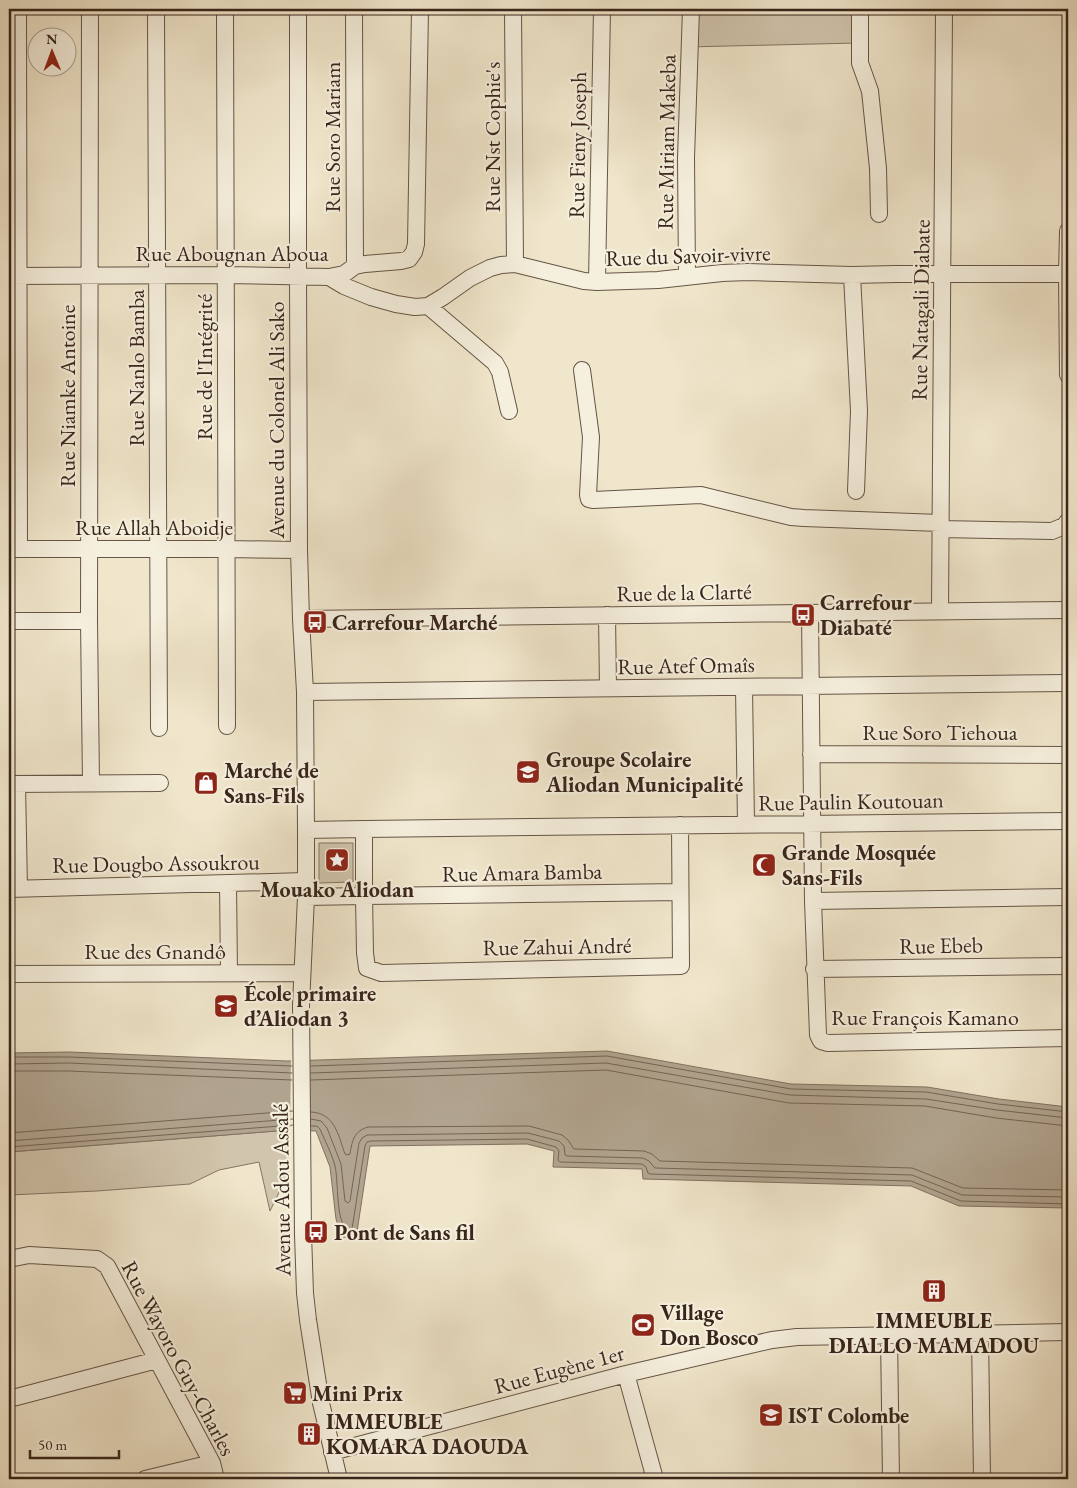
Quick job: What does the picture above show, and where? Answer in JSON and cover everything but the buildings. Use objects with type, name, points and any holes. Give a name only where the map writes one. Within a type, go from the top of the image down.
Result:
[{"type":"street","points":[[14,549],[14,276],[18,9]]},
{"type":"street","name":"Rue Niamke Antoine","points":[[90,9],[89,621],[92,783]]},
{"type":"street","name":"Rue Nanlo Bamba","points":[[156,9],[159,728]]},
{"type":"street","name":"Rue de l'Intégrité","points":[[226,9],[227,726]]},
{"type":"street","name":"Avenue du Colonel Ali Sako","points":[[298,9],[299,550],[305,692],[306,889]]},
{"type":"street","name":"Rue Soro Mariam","points":[[354,9],[355,266]]},
{"type":"street","name":"Rue Abougnan Aboua","points":[[14,276],[298,275],[329,277],[344,274],[355,266],[401,261],[409,258],[414,252],[416,234],[420,9]]},
{"type":"street","name":"Rue Nst Cophie's","points":[[513,9],[515,264]]},
{"type":"street","name":"Rue Fieny Joseph","points":[[598,282],[602,9]]},
{"type":"street","name":"Rue Miriam Makeba","points":[[687,276],[686,158],[691,9]]},
{"type":"street","points":[[860,9],[860,63],[870,90],[878,168],[879,214]]},
{"type":"street","name":"Rue Natagali Diabate","points":[[940,611],[944,9]]},
{"type":"street","points":[[1068,231],[1068,375]]},
{"type":"street","name":"Rue du Savoir-vivre","points":[[428,306],[470,278],[490,268],[515,264],[598,282],[658,280],[748,272],[852,276],[896,274],[1068,274]]},
{"type":"street","points":[[852,276],[859,411],[856,491]]},
{"type":"street","points":[[329,277],[344,286],[371,297],[396,304],[415,307],[428,306],[494,363],[500,372],[509,411]]},
{"type":"street","points":[[582,370],[591,437],[589,499],[702,495],[792,517],[940,526],[1052,531],[1064,526],[1068,521]]},
{"type":"street","name":"Rue Allah Aboidje","points":[[14,549],[299,550]]},
{"type":"street","name":"Rue de la Clarté","points":[[301,619],[1068,610]]},
{"type":"street","name":"Rue François Kamano","points":[[810,613],[814,969],[818,1035],[821,1041],[828,1043],[1068,1038]]},
{"type":"street","points":[[607,615],[608,688]]},
{"type":"street","points":[[9,621],[89,621]]},
{"type":"street","name":"Rue Atef Omaîs","points":[[305,692],[1068,683]]},
{"type":"street","points":[[744,687],[746,824]]},
{"type":"street","name":"Rue Soro Tiehoua","points":[[811,754],[1068,755]]},
{"type":"street","points":[[14,889],[13,784],[160,783]]},
{"type":"street","name":"Rue Paulin Koutouan","points":[[306,830],[1068,820]]},
{"type":"street","name":"Rue Zahui André","points":[[364,896],[367,968],[381,973],[681,966],[680,825]]},
{"type":"street","points":[[364,829],[364,896]]},
{"type":"street","points":[[228,883],[229,973]]},
{"type":"street","name":"Rue Dougbo Assoukrou","points":[[14,889],[228,883],[364,896]]},
{"type":"street","name":"Avenue Adou Assalé","points":[[306,889],[301,1005],[306,1293],[308,1320],[321,1403],[339,1479]]},
{"type":"street","name":"Rue Amara Bamba","points":[[364,896],[680,892]]},
{"type":"street","points":[[813,901],[1068,898]]},
{"type":"street","name":"Rue Ebeb","points":[[814,969],[1068,966]]},
{"type":"street","name":"Rue des Gnandô","points":[[9,974],[302,973]]},
{"type":"street","name":"Rue Wayoro Guy-Charles","points":[[9,1259],[29,1255],[97,1259],[107,1266],[212,1463],[216,1479]]},
{"type":"street","name":"Rue Eugène 1er","points":[[332,1452],[626,1374],[772,1340],[797,1337],[1068,1332]]},
{"type":"street","points":[[980,1334],[982,1479]]},
{"type":"street","points":[[889,1335],[890,1479]]},
{"type":"street","points":[[9,1399],[157,1360]]},
{"type":"street","points":[[626,1374],[649,1478]]},
{"type":"street","points":[[145,1479],[212,1463]]},
{"type":"shaded area","points":[[685,9],[857,9],[858,43],[686,47]]},
{"type":"shaded area","points":[[319,843],[353,843],[353,882],[319,883]]},
{"type":"shaded area","points":[[289,1130],[288,1174],[270,1211],[259,1162],[219,1170],[190,1184],[9,1195],[9,1152]]},
{"type":"water","points":[[607,1051],[791,1084],[927,1087],[999,1099],[1068,1107],[1068,1208],[959,1206],[911,1186],[643,1179],[642,1169],[553,1167],[554,1151],[527,1144],[370,1146],[357,1232],[351,1238],[342,1237],[336,1219],[330,1167],[316,1131],[289,1130],[9,1152],[9,1053],[69,1052],[287,1061]]},
{"type":"pier","points":[[291,1059],[309,1059],[309,1133],[290,1132]]},
{"type":"place","name":"Carrefour Diabaté","points":[[803,615]]},
{"type":"place","name":"Carrefour Marché","points":[[315,622]]},
{"type":"place","name":"Groupe Scolaire Aliodan Municipalité","points":[[528,772]]},
{"type":"place","name":"Marché de Sans-Fils","points":[[206,783]]},
{"type":"place","name":"Mouako Aliodan","points":[[337,860]]},
{"type":"place","name":"Grande Mosquée Sans-Fils","points":[[764,865]]},
{"type":"place","name":"École primaire d’Aliodan 3","points":[[226,1006]]},
{"type":"place","name":"Pont de Sans fil","points":[[316,1232]]},
{"type":"place","name":"IMMEUBLE DIALLO MAMADOU","points":[[934,1291]]},
{"type":"place","name":"Village Don Bosco","points":[[643,1325]]},
{"type":"place","name":"Mini Prix","points":[[295,1393]]},
{"type":"place","name":"IST Colombe","points":[[771,1415]]},
{"type":"place","name":"IMMEUBLE KOMARA DAOUDA","points":[[309,1434]]}]
